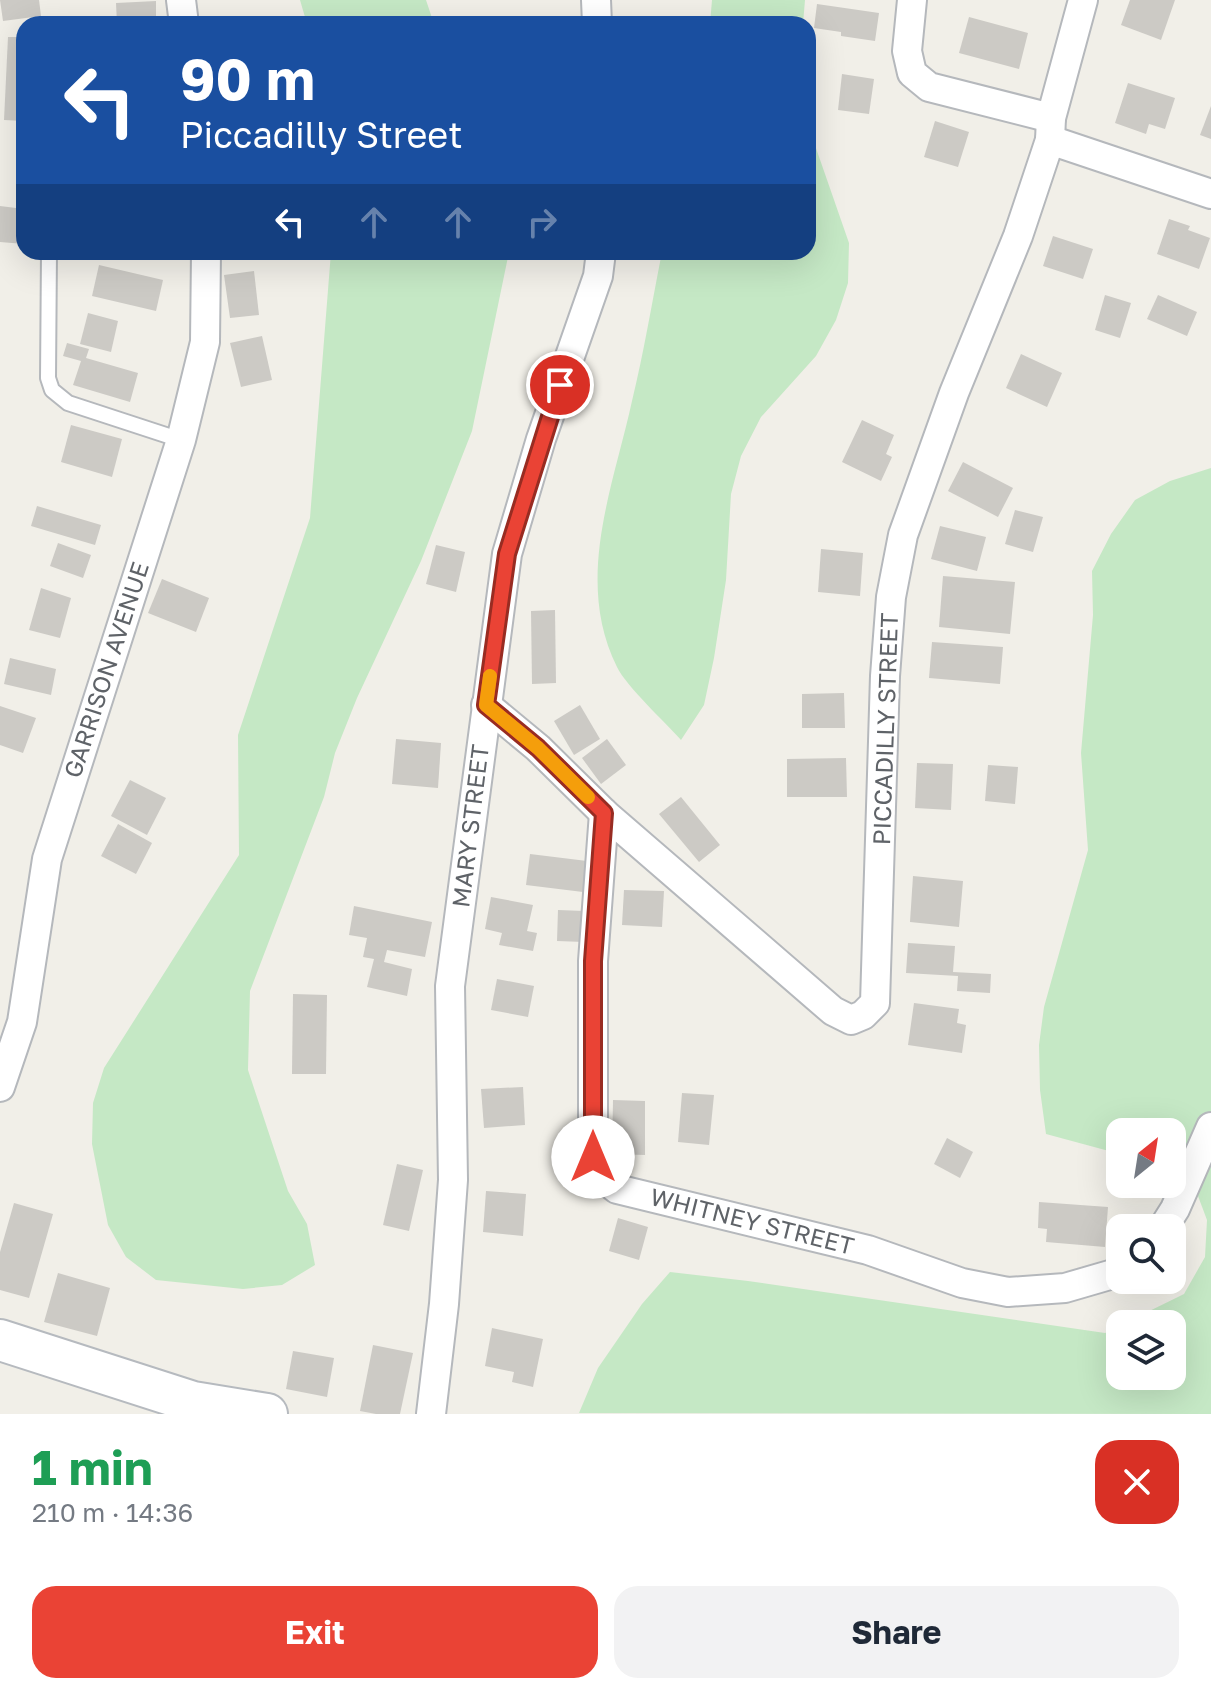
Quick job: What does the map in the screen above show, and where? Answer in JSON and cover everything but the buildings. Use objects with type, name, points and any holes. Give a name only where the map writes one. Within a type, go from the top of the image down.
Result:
[{"type":"street","points":[[912,0],[907,51],[912,73],[929,87],[1050,129],[1211,194]]},
{"type":"street","points":[[1050,129],[1083,0]]},
{"type":"street","name":"PICCADILLY STREET","points":[[486,705],[538,748],[604,813],[833,1011],[851,1020],[863,1015],[875,1003],[885,676],[891,597],[903,535],[954,393],[1018,236],[1050,129]]},
{"type":"street","name":"GARRISON AVENUE","points":[[0,1087],[22,1022],[47,859],[181,440],[205,342],[206,260]]},
{"type":"street","name":"MARY STREET","points":[[431,1414],[444,1304],[453,1180],[450,986],[507,554],[541,439],[598,276],[600,260]]},
{"type":"street","name":"WHITNEY STREET","points":[[604,813],[593,976],[593,1157],[602,1177],[617,1189],[868,1250],[962,1283],[1008,1292],[1065,1288],[1106,1276]]},
{"type":"street","points":[[1172,1214],[1211,1127]]},
{"type":"street","points":[[0,1340],[193,1402],[267,1414]]},
{"type":"lane","points":[[49,260],[48,378],[52,390],[68,403],[181,440]]},
{"type":"green space","points":[[300,0],[426,0],[431,16],[305,16]]},
{"type":"green space","points":[[712,0],[805,0],[804,16],[711,16]]},
{"type":"green space","points":[[816,148],[849,243],[848,283],[836,320],[816,356],[761,417],[741,456],[731,494],[726,580],[714,658],[704,705],[681,740],[637,694],[617,667],[605,634],[599,601],[601,534],[660,260],[816,260]]},
{"type":"green space","points":[[330,260],[507,260],[472,431],[421,561],[357,698],[335,753],[324,797],[250,991],[248,1070],[288,1191],[307,1224],[315,1265],[282,1285],[243,1289],[156,1280],[126,1257],[108,1225],[92,1144],[93,1103],[104,1068],[239,855],[238,735],[310,518]]},
{"type":"green space","points":[[1211,468],[1211,1414],[579,1413],[598,1368],[642,1304],[670,1272],[1106,1333],[1106,1390],[1186,1390],[1186,1310],[1151,1310],[1186,1294],[1205,1257],[1207,1220],[1192,1180],[1186,1178],[1186,1118],[1106,1118],[1106,1150],[1046,1134],[1040,1090],[1039,1045],[1044,1007],[1088,850],[1081,753],[1093,615],[1092,571],[1111,534],[1135,500],[1170,481]]},
{"type":"slow traffic","points":[[490,676],[486,705],[538,748],[588,797]]},
{"type":"route","points":[[560,385],[507,554],[486,705],[538,748],[604,813],[593,961],[593,1157]]}]
